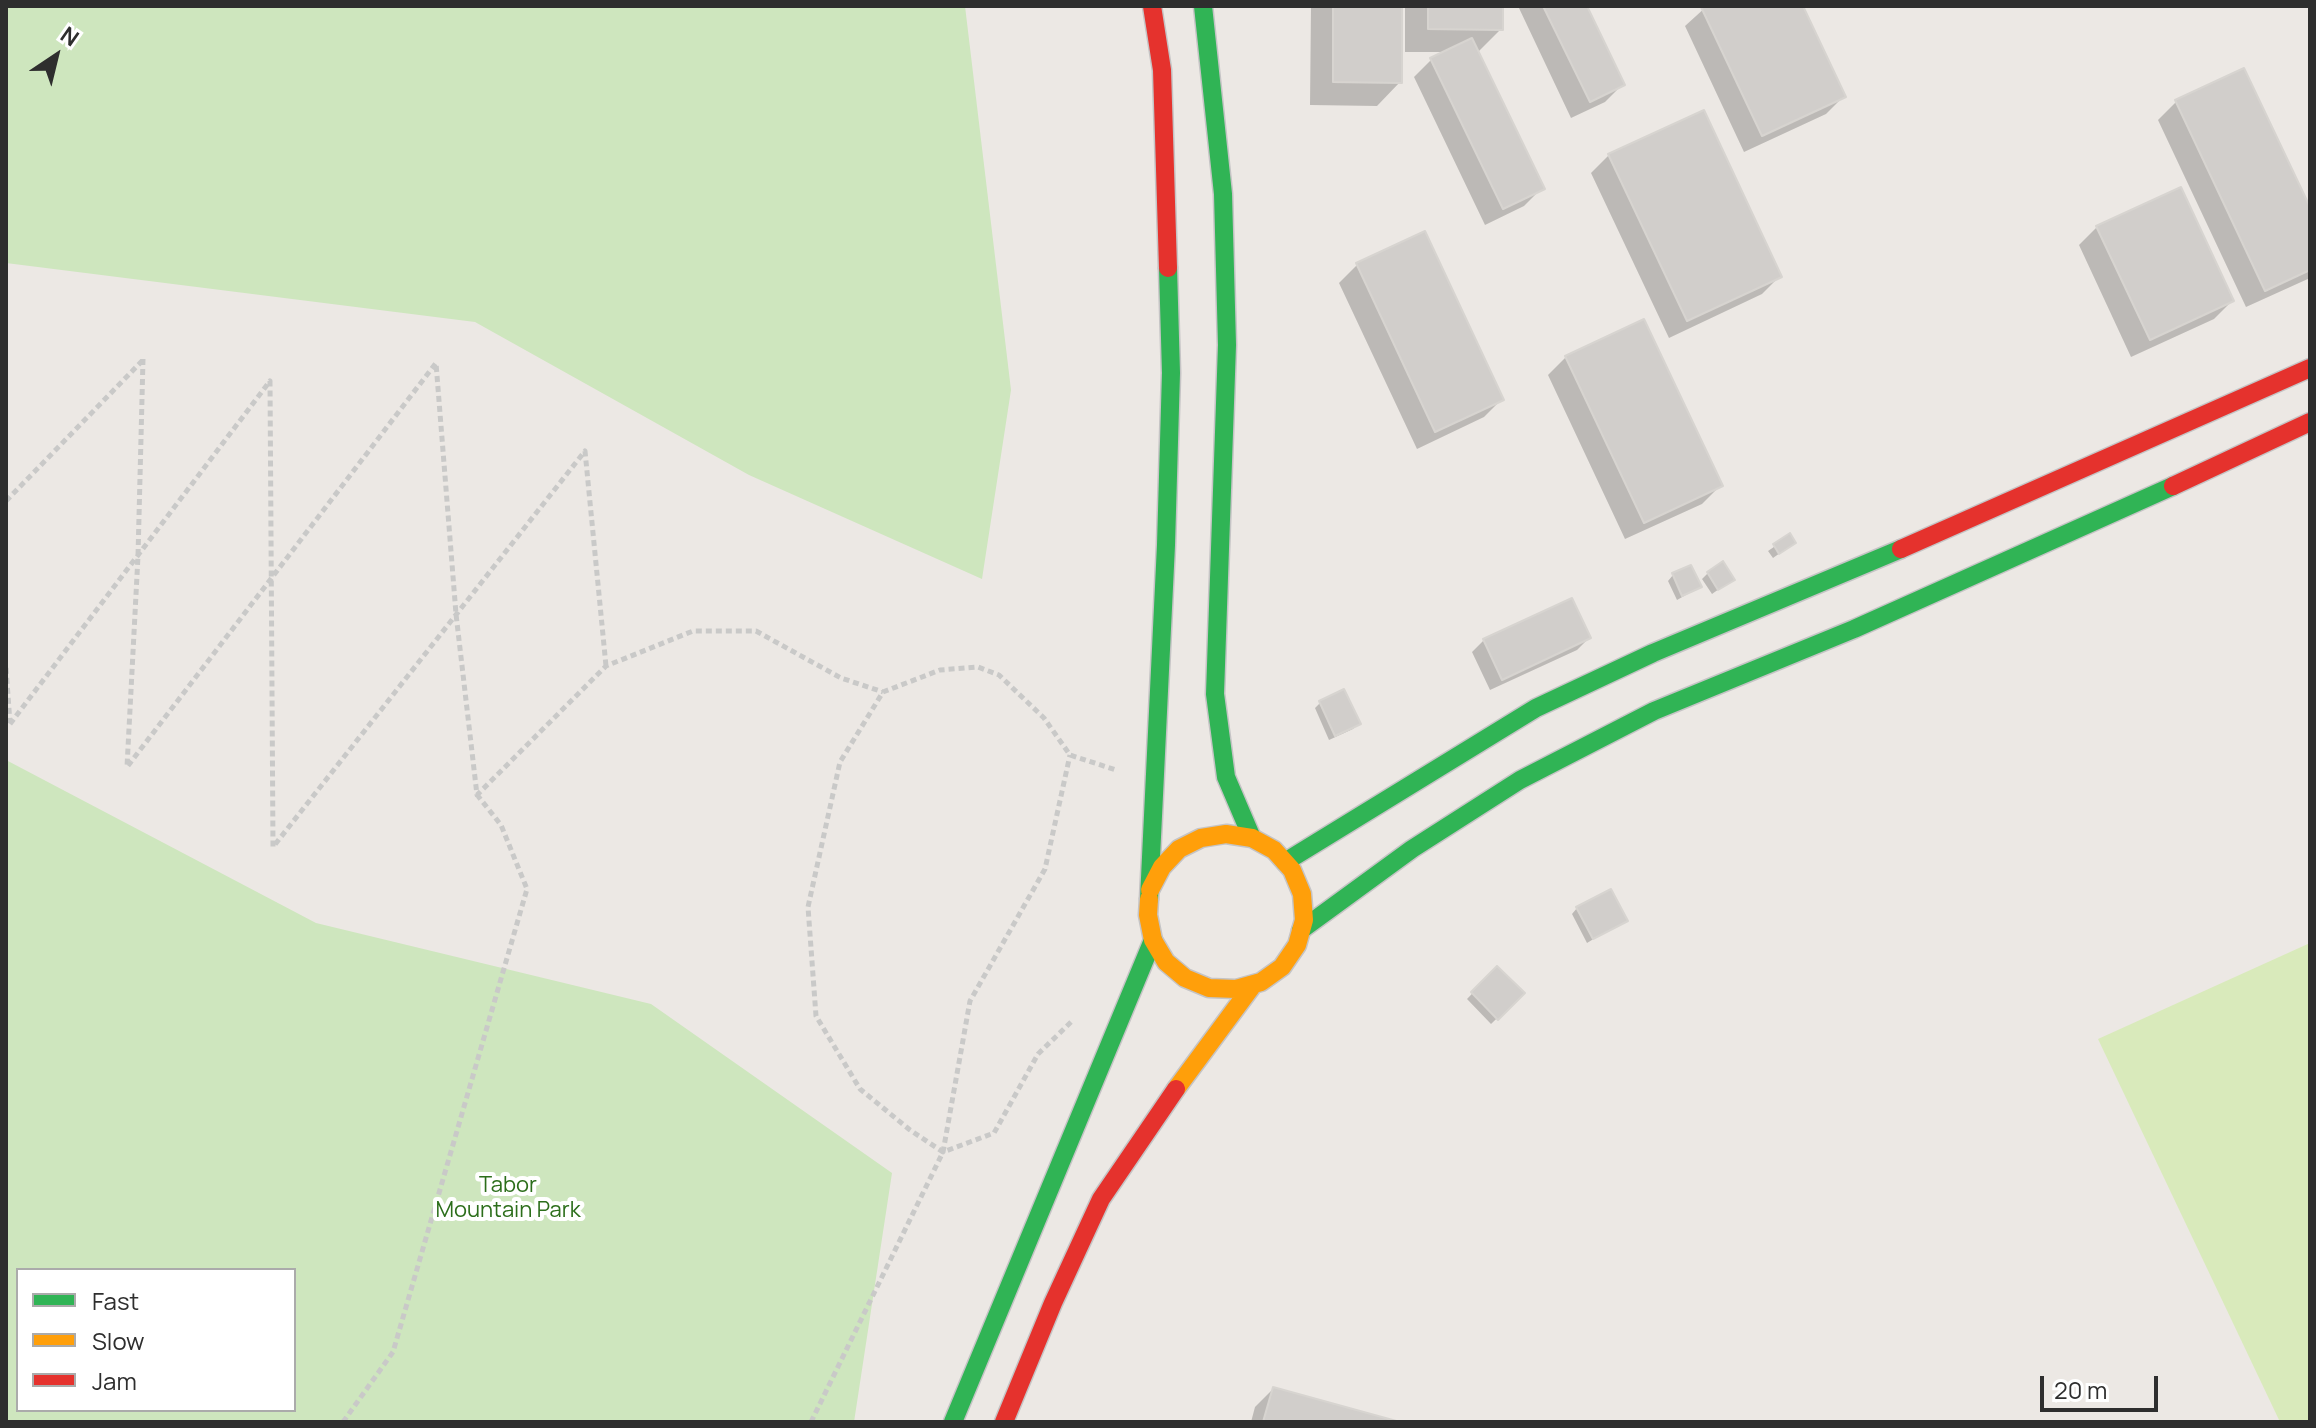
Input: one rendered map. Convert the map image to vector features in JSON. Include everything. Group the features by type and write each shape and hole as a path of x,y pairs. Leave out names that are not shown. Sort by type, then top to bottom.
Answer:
{"street":[{"path":"1150,890 1162,867 1179,849 1190,843 1226,834 1252,838 1274,850 1292,870 1302,894 1304,920 1297,945 1282,967 1261,982 1236,989 1209,988 1185,978 1166,962 1153,940 1148,915 1171,373 1162,70 1152,6"},
{"path":"1203,6 1223,194 1227,345 1215,694 1226,777 1252,838"},
{"path":"1285,862 1536,708 1653,653 1890,554 2310,368"},
{"path":"1301,930 1412,849 1520,780 1654,711 1854,629 2310,422"},
{"path":"953,1422 1153,940"},
{"path":"1004,1422 1053,1303 1101,1199 1171,1095 1253,985"}],"path":[{"path":"6,501 143,359 138,556 127,767 436,363 456,614 477,795 501,825 527,889 393,1352 343,1422"},
{"path":"6,668 10,724 270,381 273,847 585,451 606,666"},
{"path":"477,795 606,666 693,631 756,631 841,678 883,692"},
{"path":"943,1152 910,1130 860,1089 816,1016 808,907 840,762 883,692 940,670 978,667 999,675 1033,707 1070,755 1155,784"},
{"path":"811,1422 943,1152 970,1001 1045,869 1070,755"},
{"path":"943,1152 994,1133 1038,1054 1075,1018"}],"green space":[{"path":"6,6 965,6 1011,390 982,579 749,475 475,322 6,263"},
{"name":"Tabor Mountain Park","path":"6,760 316,923 651,1004 892,1173 854,1422 6,1422"},
{"path":"2310,943 2310,1422 2280,1422 2098,1039"}],"building":[{"path":"1333,6 1402,6 1402,83 1333,82"},
{"path":"1428,6 1503,6 1503,30 1428,29"},
{"path":"1543,6 1587,6 1625,85 1590,102"},
{"path":"1803,6 1846,97 1762,136 1701,7"},
{"path":"1472,38 1545,189 1503,209 1430,58"},
{"path":"2244,68 2310,207 2310,270 2265,291 2175,100"},
{"path":"1704,110 1782,277 1687,321 1608,154"},
{"path":"2181,187 2234,301 2150,340 2096,226"},
{"path":"1425,231 1504,400 1435,432 1356,263"},
{"path":"1644,319 1723,486 1644,523 1565,356"},
{"path":"1790,533 1796,543 1779,554 1773,544"},
{"path":"1723,561 1735,580 1718,590 1707,572"},
{"path":"1691,565 1702,587 1682,596 1672,573"},
{"path":"1572,598 1591,638 1502,680 1483,639"},
{"path":"1344,689 1361,724 1335,736 1319,701"},
{"path":"1611,889 1628,921 1593,939 1576,907"},
{"path":"1497,966 1525,993 1498,1020 1471,992"},
{"path":"1273,1387 1400,1422 1263,1422"}],"traffic: fast":[{"path":"1203,6 1223,194 1227,345 1215,694 1226,777 1252,838"},
{"path":"1149,899 1166,545 1171,373 1168,268"},
{"path":"1301,930 1412,849 1520,780 1654,711 1854,629 2173,486"},
{"path":"1285,862 1536,708 1653,653 1901,549"},
{"path":"953,1422 1153,940"}],"traffic: slow":[{"path":"1149,899 1148,915 1153,940 1166,962 1185,978 1209,988 1236,989 1261,982 1282,967 1297,945 1304,920 1302,894 1292,870 1274,850 1252,838 1226,834 1201,838 1179,849 1162,867 1150,890"},
{"path":"1176,1089 1253,985"}],"traffic: jam":[{"path":"1152,6 1162,70 1168,268"},
{"path":"1901,549 2310,368"},
{"path":"2173,486 2310,422"},
{"path":"1004,1422 1053,1303 1101,1199 1176,1089"}]}
